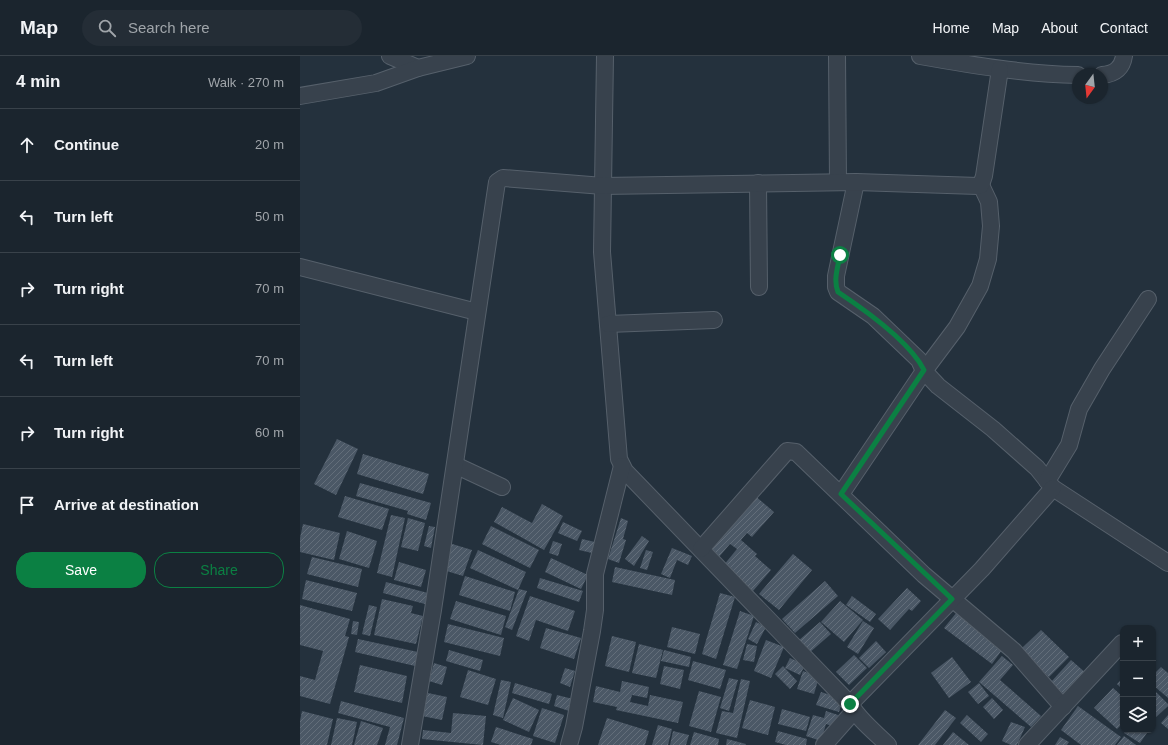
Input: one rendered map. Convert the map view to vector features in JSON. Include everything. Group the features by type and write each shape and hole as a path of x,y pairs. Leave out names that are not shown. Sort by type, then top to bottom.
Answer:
{"street":[{"path":"390,56 418,68"},
{"path":"300,96 376,83 418,68 467,56"},
{"path":"605,56 602,252 619,459 622,466 888,745"},
{"path":"837,56 838,182"},
{"path":"920,56 993,64 1047,74 1072,75"},
{"path":"1108,73 1117,70 1123,64 1124,56"},
{"path":"841,494 924,370 957,327 982,279 988,259 991,226 989,202 981,185 987,162 993,64"},
{"path":"410,745 433,610 497,182 504,178 603,186 838,182 922,183 964,187 981,185"},
{"path":"856,182 839,262 836,286 838,292 873,316 919,360 924,370 938,386 993,429 1037,468 1050,485 1168,563"},
{"path":"758,183 759,287"},
{"path":"300,267 477,312"},
{"path":"824,745 852,707 952,599 982,569 1050,485 1069,444 1079,409 1102,369 1148,299"},
{"path":"608,324 714,320"},
{"path":"701,549 787,451 792,450 801,455 952,599 1014,651 1062,707"},
{"path":"455,466 502,487"},
{"path":"569,745 574,727 594,624 596,610 595,574 622,466"},
{"path":"1027,745 1120,645"}],"building":[{"path":"337,439 358,449 336,495 314,484"},
{"path":"363,454 429,474 423,494 357,474"},
{"path":"360,483 431,503 426,520 407,514 408,511 356,496"},
{"path":"754,495 774,512 752,537 747,533 741,540 757,554 755,556 771,570 753,591 723,566 737,549 730,544 719,557 709,549"},
{"path":"345,496 389,509 382,530 338,517"},
{"path":"542,504 563,516 544,550 494,522 502,507 532,523"},
{"path":"391,515 405,518 392,577 377,573"},
{"path":"408,518 425,523 418,551 401,547"},
{"path":"621,518 628,521 623,539 626,540 619,563 608,559"},
{"path":"563,522 582,531 577,541 558,533"},
{"path":"303,524 340,533 334,560 300,552 300,538"},
{"path":"429,526 435,527 431,548 424,546"},
{"path":"491,526 539,550 530,568 482,544"},
{"path":"347,531 377,541 369,568 339,559"},
{"path":"642,536 649,541 634,566 625,559"},
{"path":"582,539 595,542 592,553 579,550"},
{"path":"553,541 562,544 558,556 549,553"},
{"path":"449,543 472,550 463,576 440,569"},
{"path":"672,548 692,556 688,565 677,560 670,578 661,574"},
{"path":"478,550 526,572 518,590 470,568"},
{"path":"646,550 653,552 647,570 640,568"},
{"path":"793,554 812,570 779,610 759,594"},
{"path":"312,557 362,569 358,587 307,574"},
{"path":"551,558 588,575 581,589 545,572"},
{"path":"399,562 426,570 421,587 394,580"},
{"path":"615,567 675,580 672,595 612,582"},
{"path":"465,576 515,592 510,611 459,595"},
{"path":"540,578 583,591 579,602 537,588"},
{"path":"306,580 357,593 352,611 302,599"},
{"path":"825,581 838,596 795,633 782,619"},
{"path":"386,582 428,593 425,604 383,593"},
{"path":"907,588 921,601 912,611 909,609 890,630 878,619"},
{"path":"519,589 527,591 512,630 505,627"},
{"path":"720,593 735,597 716,659 702,654"},
{"path":"530,596 575,611 568,631 536,620 529,641 516,636"},
{"path":"852,596 876,614 870,622 846,605"},
{"path":"382,599 413,606 411,613 423,616 416,644 374,635"},
{"path":"456,601 506,616 501,635 450,619"},
{"path":"840,601 863,620 844,642 821,622"},
{"path":"300,605 350,619 345,636 349,637 330,704 300,696 300,676 315,680 323,651 300,645"},
{"path":"369,605 377,607 370,636 362,634"},
{"path":"740,611 754,616 737,669 723,665"},
{"path":"957,612 1004,647 992,664 944,628"},
{"path":"353,621 359,622 357,635 351,634"},
{"path":"863,621 874,628 858,654 847,647"},
{"path":"756,622 766,627 757,644 748,639"},
{"path":"820,622 831,634 809,653 798,641"},
{"path":"448,624 504,638 500,656 444,642"},
{"path":"672,627 700,634 695,654 667,647"},
{"path":"546,628 581,638 574,659 540,648"},
{"path":"1041,630 1069,657 1049,677 1021,649"},
{"path":"612,636 636,642 629,672 605,666"},
{"path":"358,639 418,652 415,666 355,652"},
{"path":"766,640 784,647 771,678 754,671"},
{"path":"876,641 886,652 869,668 859,658"},
{"path":"639,644 663,650 656,678 632,673"},
{"path":"747,644 757,646 754,662 743,660"},
{"path":"449,650 483,660 480,671 446,661"},
{"path":"664,650 691,657 689,667 661,661"},
{"path":"854,655 867,668 849,685 836,672"},
{"path":"1002,656 1013,665 1000,680 1041,716 1031,727 979,682"},
{"path":"952,657 971,682 949,698 931,673"},
{"path":"790,658 805,665 800,675 785,668"},
{"path":"1071,660 1087,674 1066,696 1051,682"},
{"path":"693,661 726,670 720,689 688,680"},
{"path":"434,663 447,667 442,685 429,681"},
{"path":"360,665 407,676 402,703 354,692"},
{"path":"664,666 684,670 680,689 660,684"},
{"path":"783,666 797,681 790,689 775,674"},
{"path":"1161,667 1168,673 1168,698 1156,688 1156,672"},
{"path":"565,668 575,671 570,687 560,683"},
{"path":"468,670 496,679 488,705 460,697"},
{"path":"803,671 819,677 814,694 797,689"},
{"path":"729,678 738,680 729,711 720,708"},
{"path":"741,679 750,681 737,738 716,733 722,711 733,713"},
{"path":"501,680 511,682 503,718 493,715"},
{"path":"622,681 649,687 647,698 632,695 630,702 648,706 650,695 683,702 678,723 616,710 617,707 593,702 596,686 620,692"},
{"path":"515,683 552,694 549,704 512,693"},
{"path":"979,683 989,696 978,704 968,692"},
{"path":"1113,688 1120,694 1120,726 1117,729 1094,708"},
{"path":"699,691 721,697 711,732 689,726"},
{"path":"821,692 843,699 839,712 816,705"},
{"path":"1156,692 1168,704 1168,706 1156,717"},
{"path":"428,693 447,697 442,720 422,716"},
{"path":"557,695 573,699 569,711 554,706"},
{"path":"513,698 539,710 529,732 503,720"},
{"path":"992,698 1003,710 994,719 983,707"},
{"path":"750,700 775,707 768,735 742,728"},
{"path":"341,701 404,718 397,745 385,745 390,727 338,713"},
{"path":"1078,706 1121,737 1115,745 1081,745 1061,730"},
{"path":"542,708 564,715 555,743 533,736"},
{"path":"782,709 810,717 806,731 778,724"},
{"path":"945,710 956,718 935,745 918,745"},
{"path":"302,711 333,719 327,745 300,745 300,721"},
{"path":"826,711 838,715 835,727 826,724 821,741 806,736 813,715 824,718"},
{"path":"453,713 486,716 483,745 422,739 423,730 451,733"},
{"path":"967,715 988,734 981,742 960,723"},
{"path":"1168,715 1168,729 1161,723"},
{"path":"337,718 357,722 352,745 331,745"},
{"path":"607,718 649,731 645,745 598,745"},
{"path":"361,721 383,728 377,745 354,745"},
{"path":"1011,722 1025,727 1017,745 1011,745 1002,741"},
{"path":"658,725 672,729 668,745 652,745"},
{"path":"496,727 533,739 531,745 501,745 491,742"},
{"path":"673,731 689,735 686,745 670,745"},
{"path":"778,731 807,739 806,745 786,745 775,742"},
{"path":"694,732 719,739 718,745 690,745"},
{"path":"953,732 969,745 943,745"},
{"path":"1124,733 1147,733 1140,743"},
{"path":"1124,736 1136,745 1117,745"},
{"path":"1060,737 1069,742 1067,745 1055,745"},
{"path":"727,739 746,744 726,745"}],"route":[{"path":"840,255 836,276 836,286 838,292 873,316 919,360 924,370 841,494 924,575 952,599 898,652 850,704"}]}
